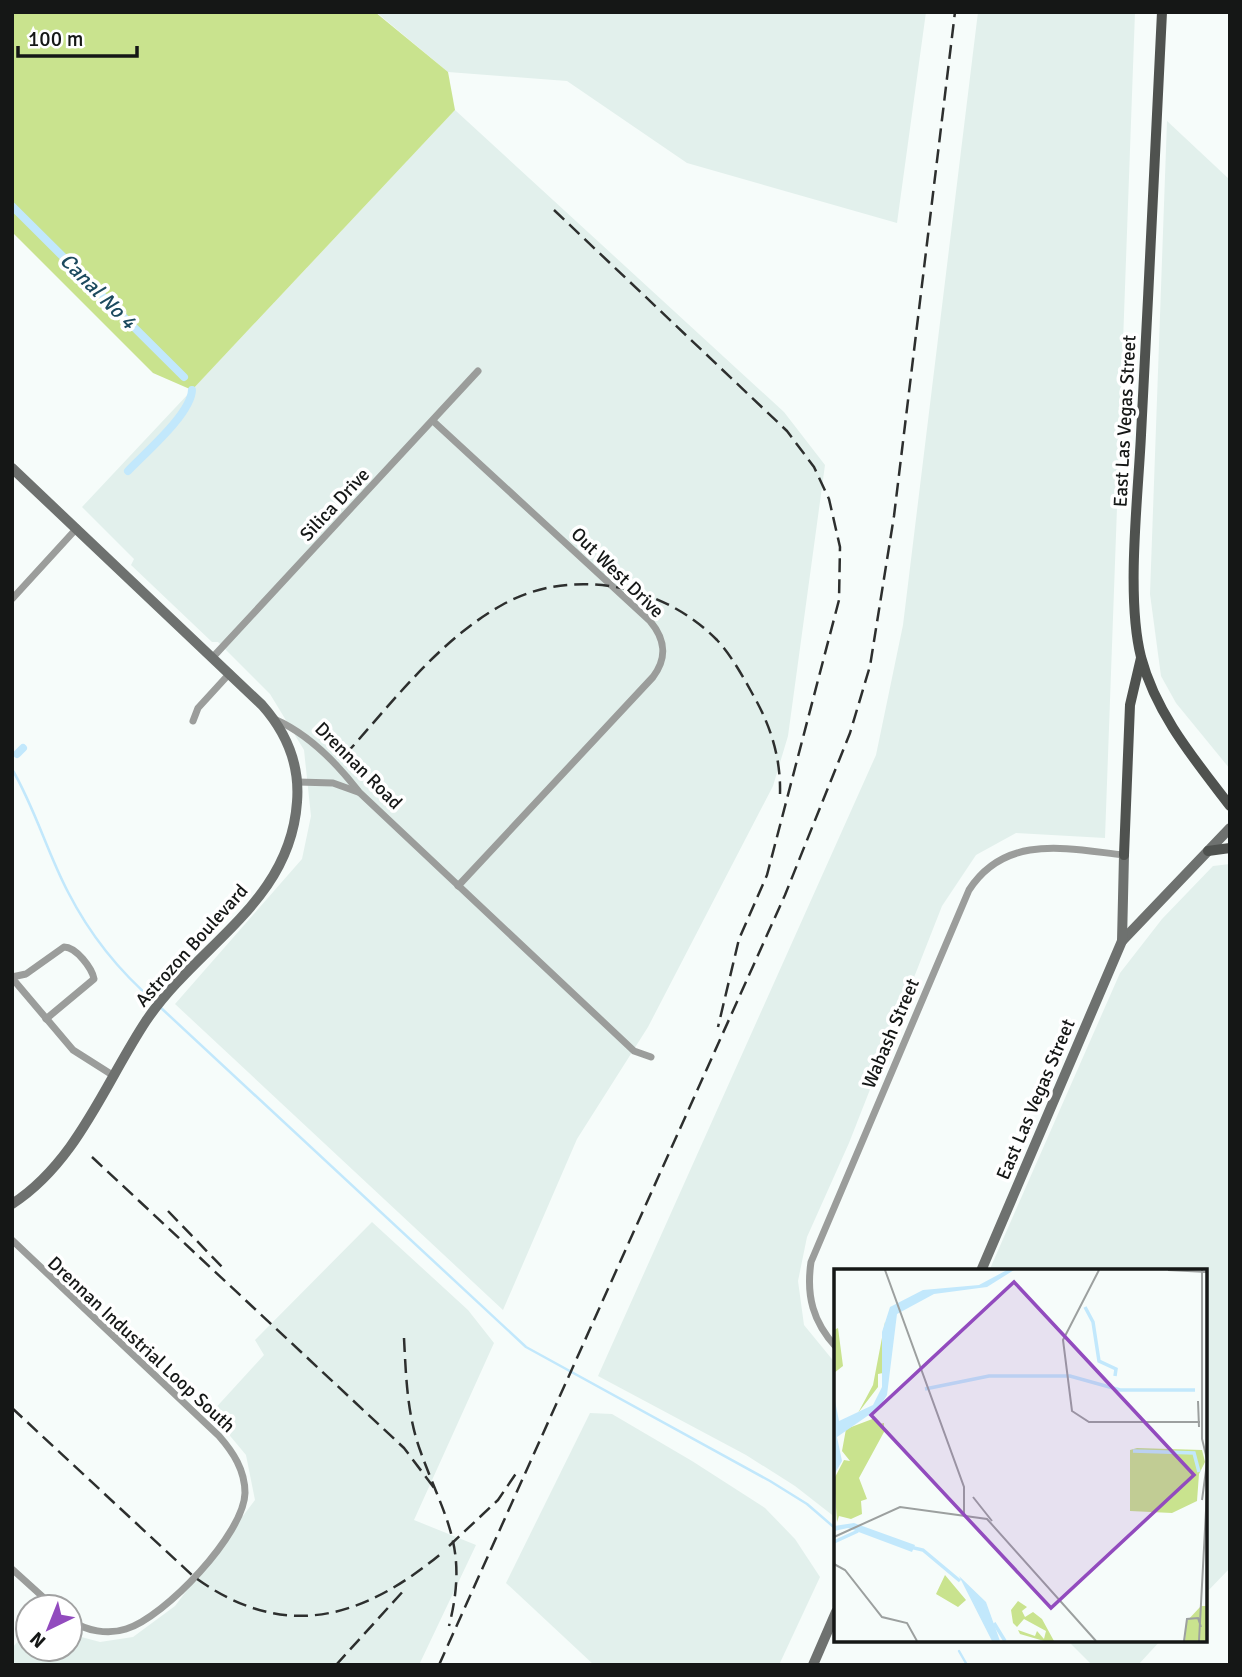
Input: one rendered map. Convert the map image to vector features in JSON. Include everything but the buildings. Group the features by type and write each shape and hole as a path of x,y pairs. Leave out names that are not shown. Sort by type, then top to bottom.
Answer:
{"main road":[{"name":"East Las Vegas Street","path":"1162,12 1136,547 1136,621 1141,658 1170,724 1230,806"},
{"name":"Drennan Road","path":"12,468 230,673 274,719"},
{"path":"1124,855 1130,705 1141,658"},
{"name":"Astrozon Boulevard","path":"12,1204 53,1170 147,1020 167,994 276,875 291,841 298,782 290,750 274,719"},
{"name":"East Las Vegas Street","path":"982,1269 1122,941 1230,828"},
{"path":"1208,851 1230,848"},
{"name":"East Las Vegas Street","path":"1122,941 1124,855"},
{"path":"813,1665 834,1617"}],"street":[{"name":"Silica Drive","path":"213,657 478,371"},
{"name":"Out West Drive","path":"433,421 650,621 660,635 664,652 661,666 653,677 458,886"},
{"path":"12,599 77,528"},
{"path":"193,721 198,708 230,673"},
{"name":"Drennan Road","path":"274,719 298,729 343,771 359,792 634,1051 651,1057"},
{"path":"298,782 333,783 359,792"},
{"name":"Wabash Street","path":"834,1344 814,1312 809,1288 811,1262 968,892 986,869 1021,850 1054,848 1124,855"},
{"path":"46,1019 94,979 73,949 64,947 26,974 12,978 46,1019 73,1050 114,1076"},
{"name":"Drennan Industrial Loop South","path":"12,1240 219,1436 238,1461 245,1491 238,1521 226,1540 153,1615 128,1629 93,1631 84,1627"},
{"path":"12,1569 39,1593"}],"shaded area":[{"path":"376,12 926,12 897,223 687,163 567,81 448,72"},
{"path":"978,12 1135,12 1105,838 1016,833 976,855 942,906 849,1143 807,1237 798,1281 804,1325 834,1362 834,1516 795,1486 746,1455 598,1376 876,755 903,625"},
{"path":"455,110 784,412 825,465 788,736 773,786 648,1027 577,1139 503,1310 175,1004 302,859 311,816 304,750 270,694 218,642 212,642 131,565 134,559 82,507"},
{"path":"1167,121 1230,180 1230,769 1176,703 1161,676 1150,594"},
{"path":"1230,864 1230,1568 1207,1592 1207,1269 990,1269 1120,973 1162,919 1213,866"},
{"path":"372,1222 468,1310 494,1343 414,1520 476,1545 419,1665 12,1665 14,1646 14,1663 84,1663 84,1638 100,1642 133,1637 175,1606 255,1500 246,1455 211,1413 264,1355 255,1340"},
{"path":"590,1413 612,1414 692,1461 765,1508 795,1539 820,1577 779,1665 594,1665 506,1583"},
{"path":"1069,1642 1159,1642 1138,1665 1092,1665"}],"green space":[{"path":"12,12 375,12 448,72 455,110 192,390 153,373 12,232"}],"waterway":[{"name":"Canal No 4","path":"12,206 184,377"},
{"name":"Canal No 4","path":"128,471 176,421 190,400 192,390"},
{"name":"Canal No 4","path":"17,754 23,748"},
{"path":"12,769 76,907 118,965 155,1002"},
{"path":"160,1007 526,1347 770,1481 807,1504 834,1527"},
{"path":"959,1651 967,1665"}],"railway":[{"path":"439,1665 785,895 850,733 870,666 894,516 955,12"},
{"path":"554,210 787,431 814,467 829,499 840,547 839,600 767,875 739,939 718,1027"},
{"path":"345,755 437,654 479,619 529,593 557,586 586,584 615,587 670,605 717,640 736,665 764,717 776,754 780,794"},
{"path":"92,1157 404,1448 438,1493"},
{"path":"168,1211 224,1269"},
{"path":"404,1338 412,1423 445,1516 455,1554 455,1599 449,1626"},
{"path":"12,1408 193,1576 227,1597 259,1610 291,1616 322,1614 353,1607 413,1575 443,1552"},
{"path":"449,1546 498,1500 517,1472"},
{"path":"336,1665 406,1588"}]}
